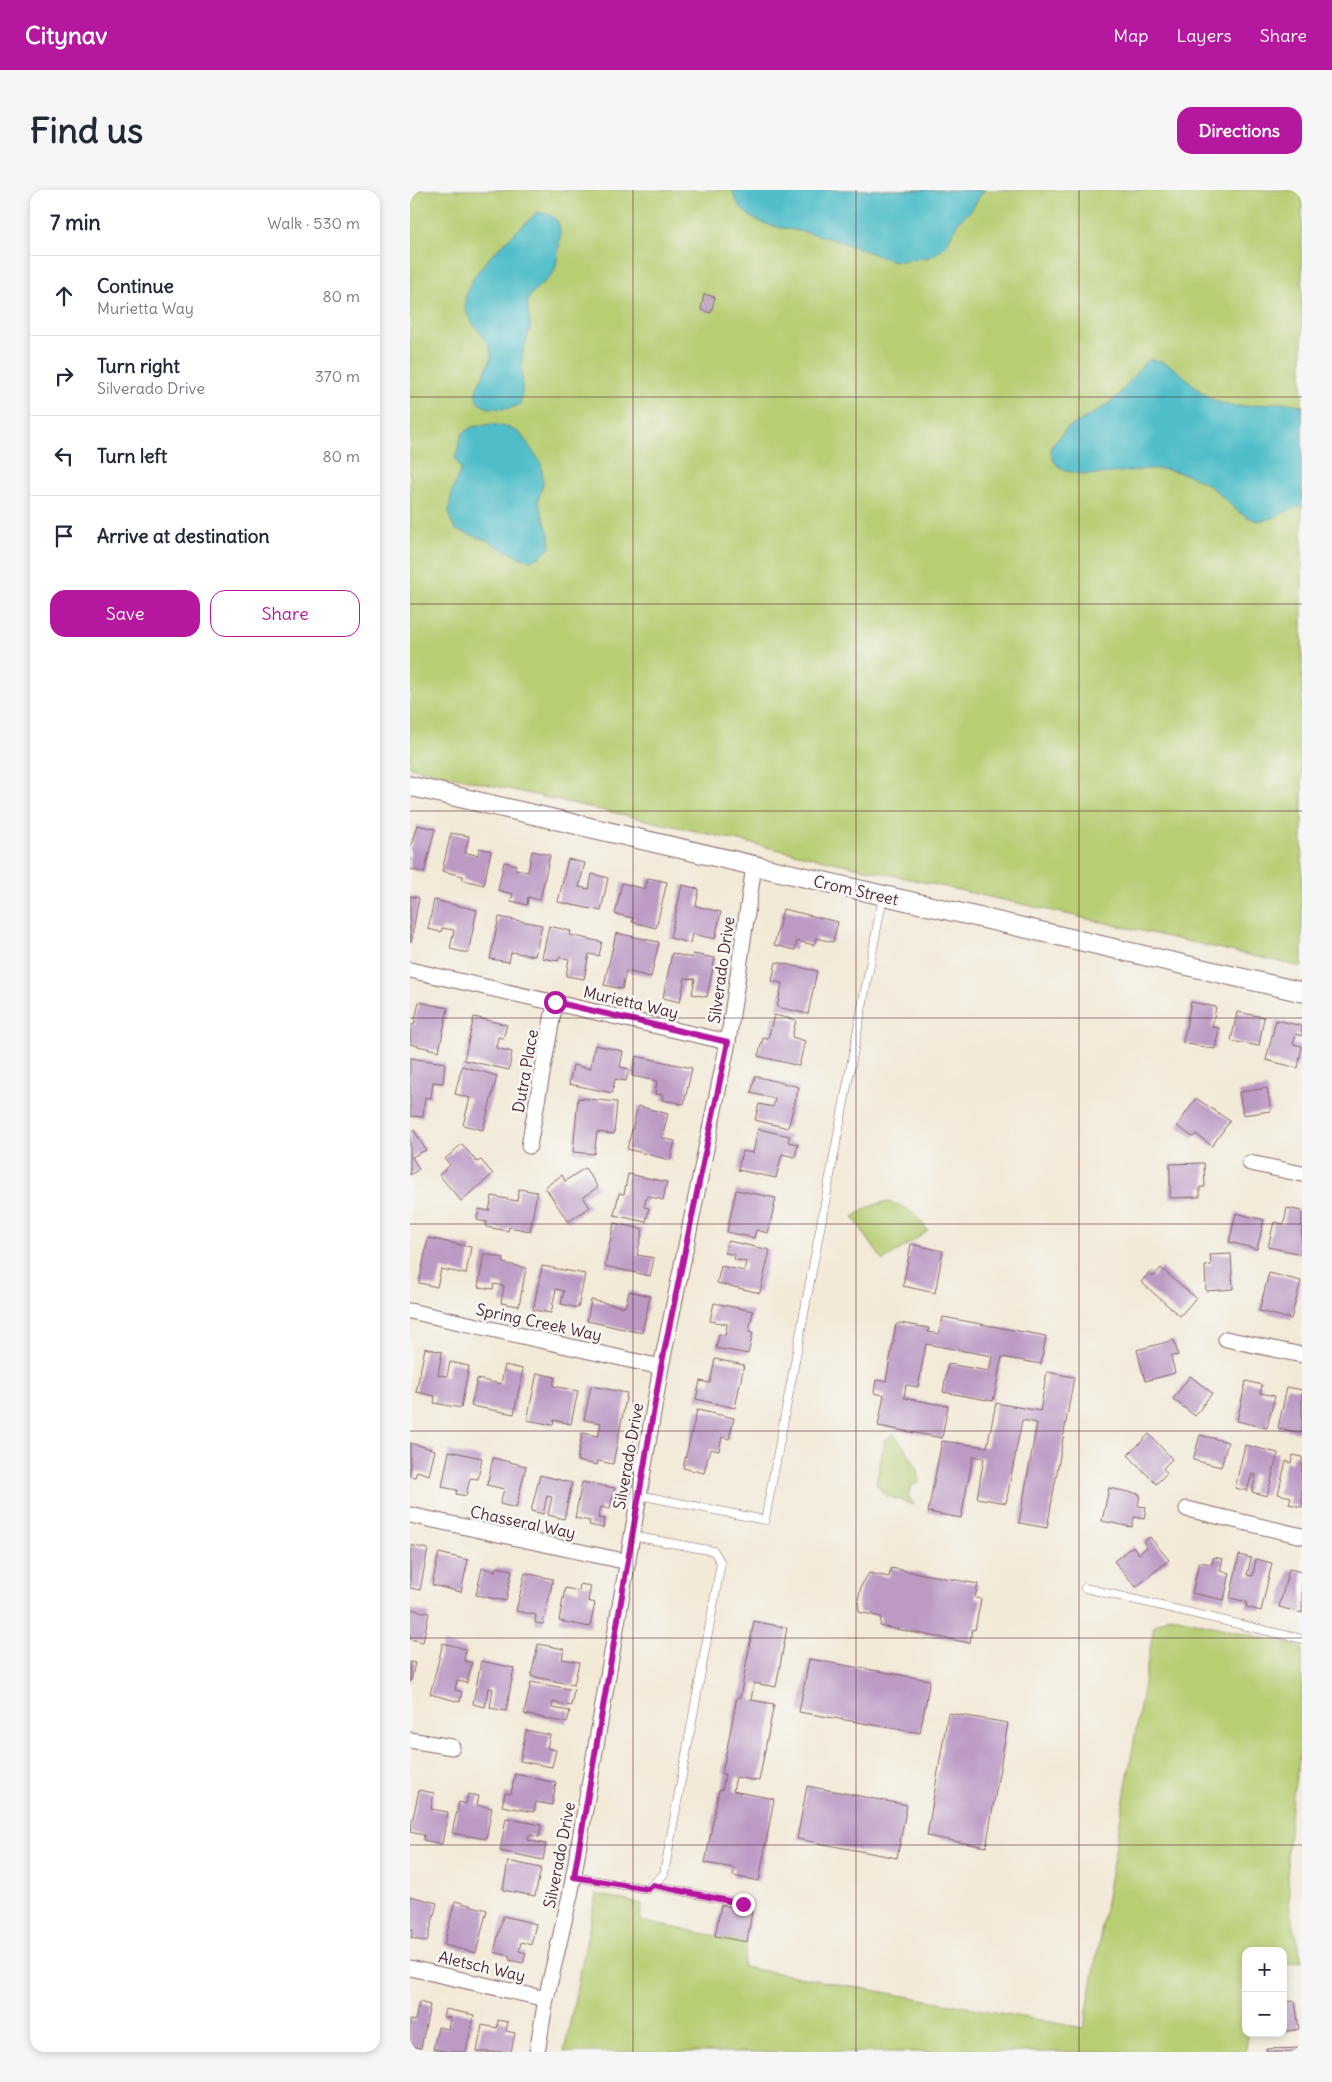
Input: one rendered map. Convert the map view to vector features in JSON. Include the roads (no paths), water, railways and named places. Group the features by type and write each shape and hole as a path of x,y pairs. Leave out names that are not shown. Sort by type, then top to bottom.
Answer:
{"street":[{"name":"Crom Street","path":"410,786 1302,992"},
{"name":"Silverado Drive","path":"537,2052 546,1999 574,1877 661,1367 728,1042 754,866"},
{"name":"Murietta Way","path":"410,970 728,1042"},
{"name":"Dutra Place","path":"529,1146 555,1002"},
{"path":"1250,1163 1302,1174"},
{"name":"Spring Creek Way","path":"410,1312 661,1367"},
{"path":"1226,1340 1302,1356"},
{"path":"1187,1509 1302,1536"},
{"name":"Chasseral Way","path":"410,1515 628,1562"},
{"path":"410,1740 452,1748"},
{"name":"Aletsch Way","path":"410,1968 546,1999"}],"lane":[{"path":"639,1495 765,1520 883,896"},
{"path":"574,1877 648,1889 664,1874 721,1563 714,1551 632,1536"},
{"path":"1085,1588 1302,1639"},
{"path":"653,1885 743,1904"}],"water":[{"path":"732,190 984,190 971,210 958,222 946,245 940,251 929,257 901,261 890,260 830,238 769,225 757,220 746,213 738,203"},
{"path":"537,212 552,216 559,224 560,236 556,265 550,276 529,298 530,328 522,354 522,393 520,404 502,409 491,408 481,405 476,399 476,392 490,359 491,352 466,312 466,295 478,271"},
{"path":"1150,360 1160,361 1169,365 1200,391 1218,402 1239,406 1291,403 1302,406 1302,506 1267,519 1256,520 1239,512 1210,486 1196,478 1180,473 1145,469 1112,473 1077,473 1063,469 1054,461 1051,447 1066,429 1117,397 1144,363"},
{"path":"491,424 507,427 520,433 541,463 543,484 538,501 550,538 550,548 538,558 530,560 518,557 486,540 456,530 451,521 449,511 452,491 461,469 455,458 462,434 472,427"}]}
